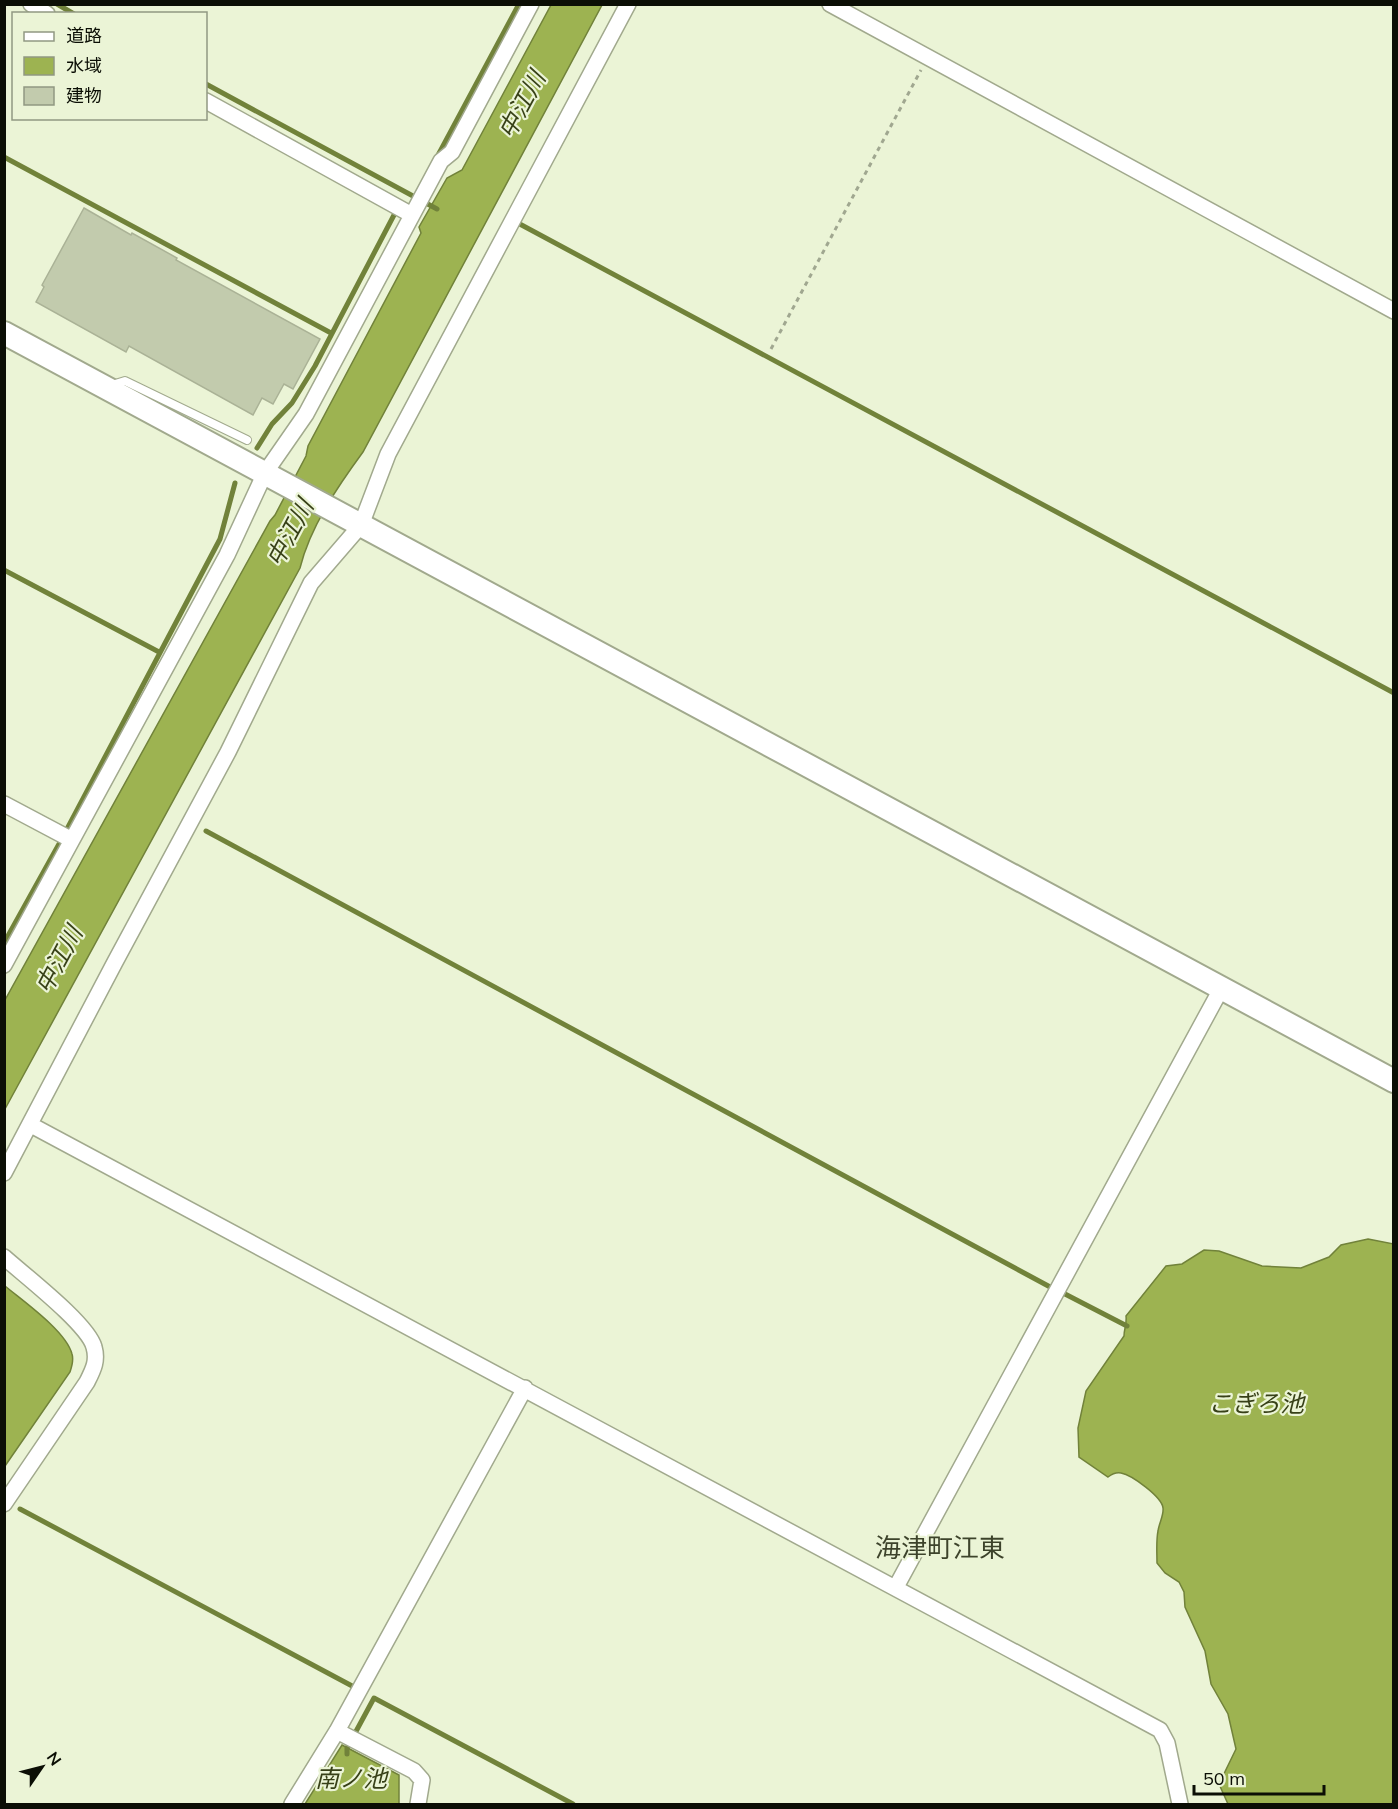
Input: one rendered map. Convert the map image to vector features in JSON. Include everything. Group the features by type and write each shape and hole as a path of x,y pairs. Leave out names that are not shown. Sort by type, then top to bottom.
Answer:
{"street":[{"path":"31,4 44,12"},
{"path":"4,965 270,475 306,414 426,188 441,161 452,152 531,4"},
{"path":"4,1173 228,752 311,583 353,521 628,4"},
{"path":"830,4 1394,311"},
{"path":"207,102 413,212"},
{"path":"4,333 1394,1081"},
{"path":"4,804 72,840"},
{"path":"896,1587 1221,989"},
{"path":"31,1125 1160,1730 1167,1743 1180,1804"},
{"path":"4,1257 85,1329 94,1346 96,1364 87,1382 4,1504"},
{"path":"292,1804 345,1735 525,1388"},
{"path":"345,1735 414,1771 422,1780 418,1804"}],"lane":[{"path":"105,387 125,381 247,440"}],"path":[{"path":"771,349 927,58"}],"water":[{"name":"中江川","path":"551,5 602,5 363,452 318,522 300,568 5,1109 5,1000 275,515 306,456 308,446 421,233 419,227 447,178 462,170"},
{"name":"こぎろ池","path":"1368,1239 1394,1244 1393,1804 1228,1804 1219,1784 1236,1749 1228,1714 1211,1684 1205,1651 1185,1607 1184,1592 1179,1582 1165,1573 1157,1563 1157,1535 1163,1508 1158,1498 1132,1478 1119,1473 1108,1477 1079,1457 1078,1428 1086,1391 1124,1336 1126,1316 1166,1266 1182,1264 1204,1250 1219,1251 1262,1266 1301,1268 1329,1257 1341,1245"},
{"path":"5,1286 53,1326 68,1345 73,1358 70,1372 5,1466"},
{"name":"南ノ池","path":"342,1745 399,1775 399,1804 305,1804"}],"building":[{"path":"84,208 320,339 293,389 284,384 273,404 262,398 253,415 129,346 126,352 36,302 44,287 42,285"}],"waterway":[{"path":"57,4 71,12"},
{"path":"436,159 519,4"},
{"path":"207,85 437,209"},
{"path":"4,157 331,333"},
{"path":"257,448 272,424 292,403 315,366 394,215"},
{"path":"516,222 1394,693"},
{"path":"67,829 220,539 235,483"},
{"path":"4,570 159,652"},
{"path":"206,831 1052,1288"},
{"path":"4,943 59,844"},
{"path":"1065,1294 1127,1326"},
{"path":"20,1509 354,1687"},
{"path":"347,1754 347,1748 374,1698 573,1804"}],"district":[{"name":"海津町江東","path":"940,1548"}]}
